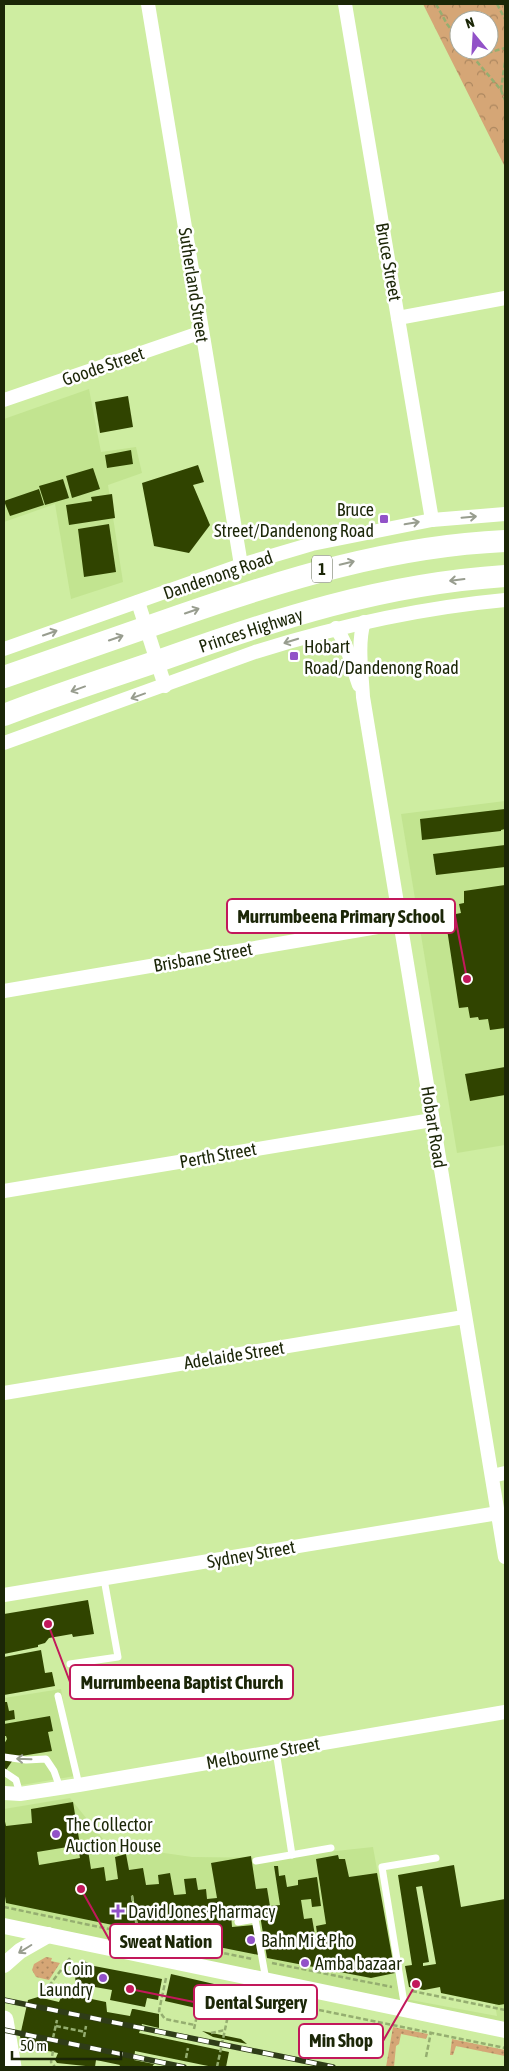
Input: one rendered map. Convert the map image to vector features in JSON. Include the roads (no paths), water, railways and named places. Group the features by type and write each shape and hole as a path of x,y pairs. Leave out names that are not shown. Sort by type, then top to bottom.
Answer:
{"highway":[{"name":"Princes Highway","path":"4,678 273,584 344,564 404,552 505,541"},
{"name":"Princes Highway","path":"4,715 254,627 343,601 440,582 505,576"}],"main road":[{"path":"4,2020 12,2067"}],"street":[{"name":"Sutherland Street","path":"148,4 241,565"},
{"name":"Bruce Street","path":"345,4 432,520"},
{"path":"398,318 505,298"},
{"name":"Goode Street","path":"4,400 202,332"},
{"name":"Dandenong Road","path":"4,649 241,565 339,537 432,520 505,514"},
{"path":"4,743 255,652 336,628 440,607 505,600"},
{"path":"138,602 165,686"},
{"name":"Hobart Road","path":"364,622 360,633 363,697 464,1316 499,1474 498,1513 505,1556"},
{"name":"Hobart Road","path":"336,628 347,647 363,697"},
{"name":"Brisbane Street","path":"4,991 401,923"},
{"name":"Perth Street","path":"4,1191 432,1120"},
{"name":"Adelaide Street","path":"4,1393 464,1316"},
{"name":"Sydney Street","path":"4,1595 498,1513"},
{"name":"Melbourne Street","path":"4,1793 20,1794 79,1785 505,1712"},
{"name":"Melbourne Street","path":"4,1802 20,1794"},
{"path":"4,1926 505,2030"},
{"path":"4,1965 16,1954 48,1934"}],"lane":[{"path":"70,1664 118,1656 104,1579"},
{"path":"58,1696 79,1785"},
{"path":"276,1751 292,1855"},
{"path":"4,1758 46,1759 54,1771 60,1788"},
{"path":"4,1772 16,1780 20,1794"},
{"path":"256,1861 332,1848"},
{"path":"405,2009 382,1867 436,1858"},
{"path":"238,1922 255,1919 266,1980"}],"railway":[{"path":"4,2000 333,2067"},
{"path":"4,2030 184,2067"}],"place":[{"name":"Bruce Street/Dandenong Road","path":"384,519"},
{"name":"Hobart Road/Dandenong Road","path":"294,656"},
{"name":"Murrumbeena Primary School","path":"467,979"},
{"name":"Murrumbeena Baptist Church","path":"48,1624"},
{"name":"The Collector Auction House","path":"56,1834"},
{"name":"Sweat Nation","path":"81,1889"},
{"name":"David Jones Pharmacy","path":"118,1911"},
{"name":"Bahn Mi & Pho","path":"251,1940"},
{"name":"Amba bazaar","path":"305,1963"},
{"name":"Coin Laundry","path":"103,1978"},
{"name":"Min Shop","path":"416,1984"},
{"name":"Dental Surgery","path":"130,1989"}]}
